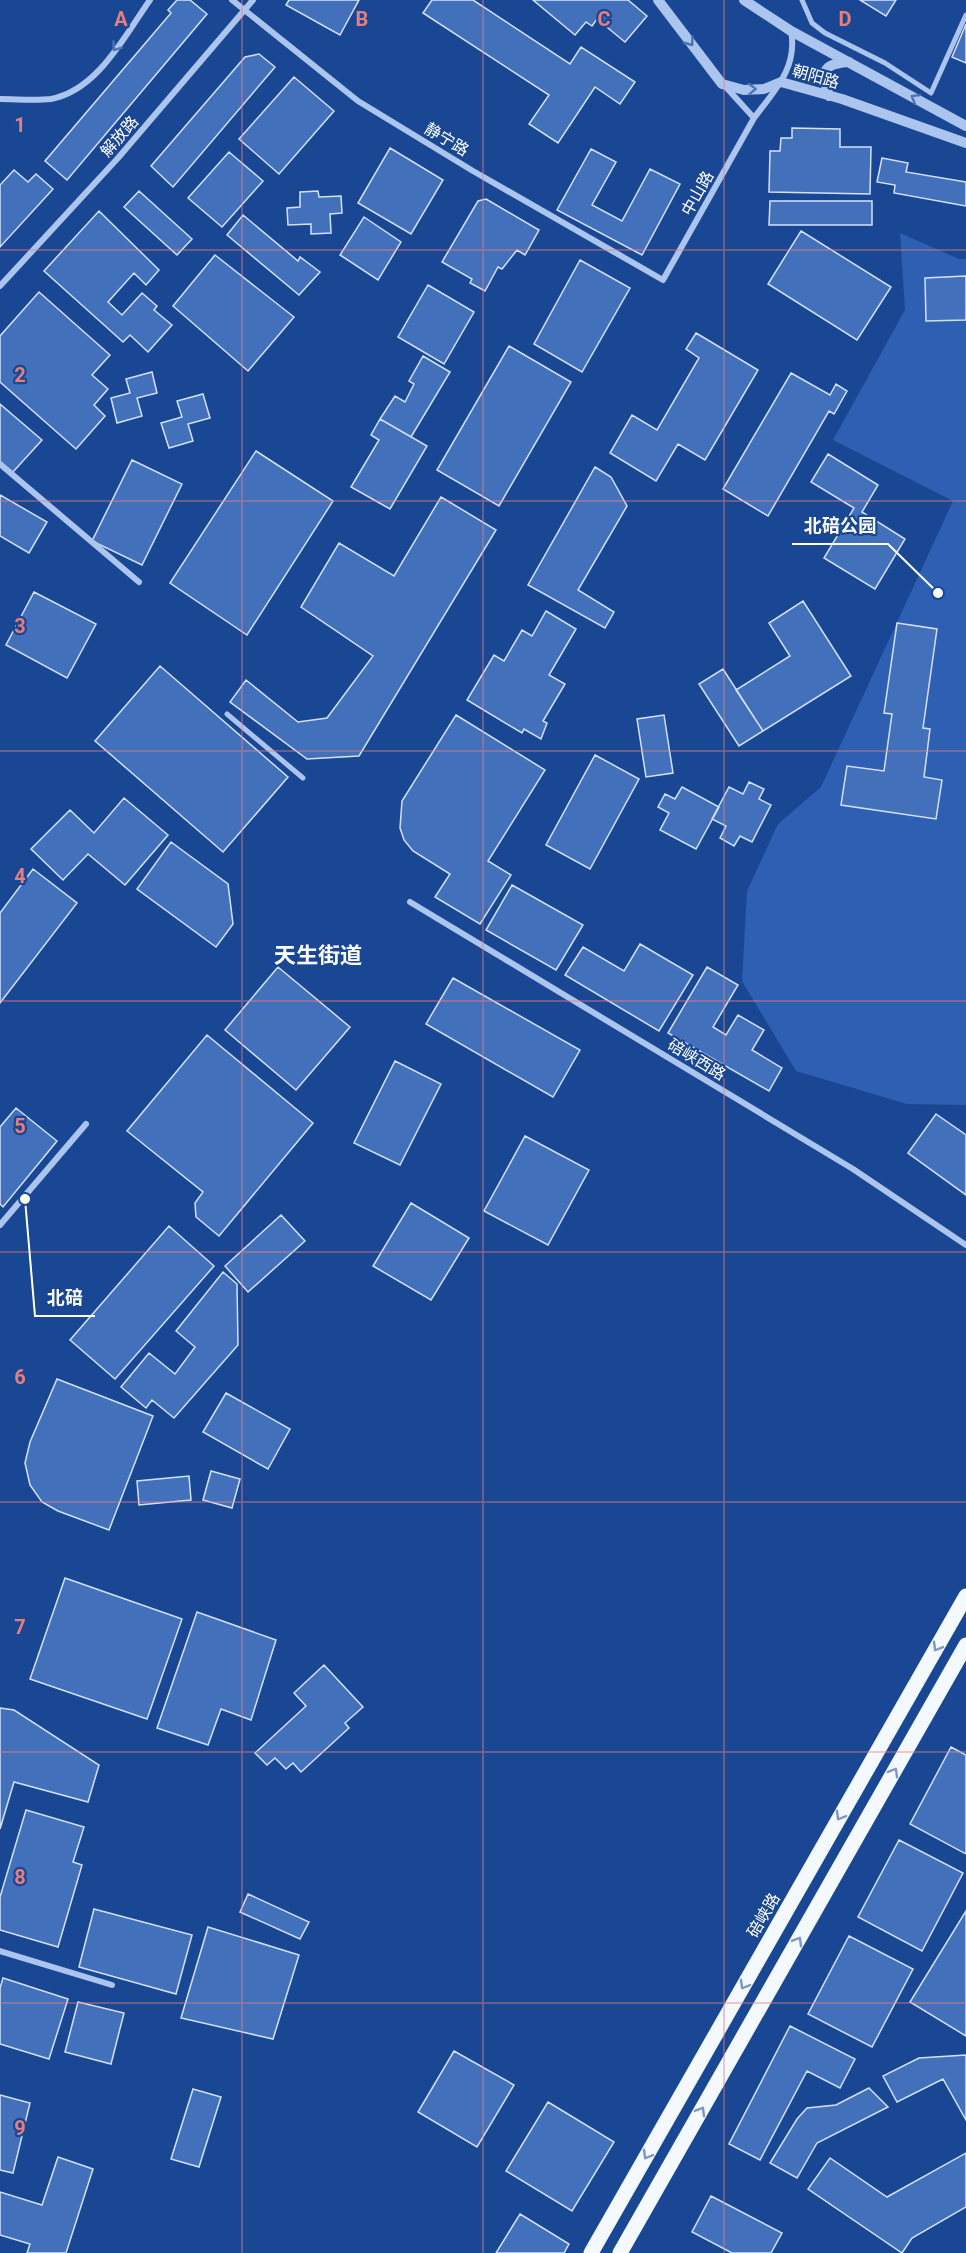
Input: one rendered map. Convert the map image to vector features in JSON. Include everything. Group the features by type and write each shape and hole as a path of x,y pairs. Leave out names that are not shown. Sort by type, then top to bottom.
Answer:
{"main road":[{"name":"碚峡路","path":"591,2253 966,1596"},
{"path":"620,2253 966,1645"}],"street":[{"path":"0,99 51,99 80,87 102,66 150,0"},
{"name":"静宁路","path":"232,0 358,101 473,171 663,280"},
{"name":"解放路","path":"0,286 118,158 253,0"},
{"path":"658,0 722,84 754,118"},
{"path":"744,0 763,5 791,31 966,126"},
{"path":"802,0 812,23 825,33 885,63 931,93 966,15"},
{"name":"中山路","path":"663,280 754,118 790,66 794,45 791,31"},
{"path":"829,96 824,79 826,70 833,63 850,62"},
{"name":"朝阳路","path":"722,84 744,90 764,89 781,82 966,143"},
{"path":"0,464 139,582"},
{"path":"227,714 303,778"},
{"name":"碚峡西路","path":"410,902 853,1169 966,1245"},
{"path":"0,1225 86,1124"},
{"path":"0,1952 112,1985"}],"shaded area":[{"path":"900,233 959,259 966,259 966,1105 907,1104 796,1071 742,981 747,891 778,824 821,787 953,501 833,440 905,310"}],"building":[{"path":"177,0 190,0 207,14 67,180 45,161 171,13 168,10"},
{"path":"289,0 359,0 340,35 286,5"},
{"path":"432,0 473,0 570,64 581,47 635,82 620,104 595,87 558,143 529,124 549,95 423,13"},
{"path":"533,0 628,0 647,16 625,42 597,19 592,26 586,22 575,35"},
{"path":"860,0 896,0 886,16"},
{"path":"966,24 966,63 952,57"},
{"path":"259,54 275,67 173,187 151,166 245,57"},
{"path":"294,77 334,111 279,174 239,139"},
{"path":"792,128 840,129 840,147 871,147 870,194 769,192 770,151 780,151 781,138 792,138"},
{"path":"390,148 443,180 411,234 358,203"},
{"path":"591,149 616,162 592,205 622,221 650,169 680,184 642,255 557,210"},
{"path":"229,152 263,181 222,227 188,198"},
{"path":"882,158 908,163 906,172 966,182 966,206 894,193 895,185 877,182"},
{"path":"14,170 28,182 36,174 53,189 0,247 0,185"},
{"path":"139,191 192,239 177,255 124,207"},
{"path":"318,191 319,197 341,196 342,213 330,214 331,233 311,234 311,224 288,225 287,208 300,207 300,192"},
{"path":"486,199 539,230 525,255 517,250 502,269 498,267 485,291 470,283 472,279 442,262 478,201"},
{"path":"770,201 872,201 872,225 769,225"},
{"path":"99,211 159,270 146,285 134,273 108,302 122,315 142,293 157,306 154,310 172,325 148,352 130,335 123,342 44,271"},
{"path":"243,215 298,261 300,257 320,272 299,295 227,235"},
{"path":"364,217 401,242 378,280 340,255"},
{"path":"801,231 891,287 857,340 768,284"},
{"path":"215,255 294,317 248,371 173,306"},
{"path":"580,260 630,288 582,372 534,344"},
{"path":"966,276 966,320 926,321 925,278"},
{"path":"428,285 474,312 444,364 398,337"},
{"path":"39,292 110,355 92,375 108,389 94,405 105,416 76,449 0,382 0,336"},
{"path":"696,333 758,370 705,460 678,444 656,481 610,453 632,415 657,430 699,358 686,349"},
{"path":"509,346 571,382 499,506 437,470"},
{"path":"423,356 450,372 411,437 380,419 395,396 405,402 414,384 409,381"},
{"path":"152,372 157,393 137,398 142,416 117,423 111,398 130,393 126,379"},
{"path":"791,373 830,395 836,384 847,391 834,414 829,411 768,516 723,489"},
{"path":"203,394 210,418 188,424 193,441 169,448 161,423 182,417 177,401"},
{"path":"0,404 42,440 12,473 0,463"},
{"path":"380,419 427,446 390,509 351,487 379,440 371,435"},
{"path":"256,451 333,501 247,635 170,583"},
{"path":"828,454 878,485 862,512 905,539 875,589 824,558 854,508 811,482"},
{"path":"132,460 182,484 142,565 92,541"},
{"path":"595,467 611,477 627,506 578,590 614,612 605,628 528,585"},
{"path":"0,495 47,522 29,553 0,536"},
{"path":"441,497 496,530 359,756 307,759 230,702 246,680 298,722 327,718 373,656 301,607 339,543 394,576"},
{"path":"34,592 96,624 67,678 6,645"},
{"path":"803,601 851,676 763,731 736,690 790,656 769,623"},
{"path":"546,611 576,629 549,675 565,684 543,721 547,723 541,739 524,729 522,733 467,700 494,655 504,661 522,630 532,636"},
{"path":"897,623 937,629 923,728 930,729 924,777 942,780 936,819 841,805 847,766 884,771 892,714 884,713"},
{"path":"160,666 288,777 223,852 95,741"},
{"path":"723,669 763,731 739,746 699,684"},
{"path":"456,715 545,770 488,861 511,875 480,924 435,897 450,874 413,851 404,840 400,828 402,801"},
{"path":"664,715 673,773 646,777 637,719"},
{"path":"595,755 639,779 590,869 546,845"},
{"path":"749,782 764,789 759,799 771,805 752,842 740,836 734,846 720,838 726,826 712,819 729,787 743,794"},
{"path":"682,787 719,807 696,849 660,830 669,813 658,807 665,794 675,799"},
{"path":"124,798 168,835 125,885 88,854 63,880 31,849 70,810 94,833"},
{"path":"171,842 228,884 233,924 216,947 137,889"},
{"path":"33,869 77,903 0,1003 0,913"},
{"path":"512,885 583,925 556,970 486,930"},
{"path":"640,944 693,975 659,1031 565,975 583,947 624,971"},
{"path":"278,967 350,1027 296,1090 225,1030"},
{"path":"707,967 738,985 713,1027 726,1035 738,1015 764,1030 752,1050 782,1068 769,1091 668,1033"},
{"path":"453,978 580,1050 553,1097 426,1024"},
{"path":"207,1035 313,1123 219,1236 196,1217 195,1203 203,1192 127,1131"},
{"path":"395,1061 441,1084 400,1165 354,1143"},
{"path":"16,1108 57,1141 3,1207 0,1204 0,1127"},
{"path":"936,1114 966,1135 966,1195 908,1153"},
{"path":"525,1136 589,1170 548,1245 484,1211"},
{"path":"411,1203 469,1238 431,1300 373,1266"},
{"path":"281,1215 305,1241 248,1292 225,1266"},
{"path":"169,1226 214,1266 115,1379 70,1340"},
{"path":"223,1272 237,1284 238,1345 174,1418 152,1400 146,1408 121,1387 149,1353 175,1374 195,1347 176,1331"},
{"path":"57,1379 153,1416 109,1530 58,1511 42,1502 30,1485 25,1463 30,1442"},
{"path":"226,1393 290,1429 268,1469 203,1432"},
{"path":"211,1471 240,1479 232,1508 203,1500"},
{"path":"189,1476 191,1500 139,1505 137,1481"},
{"path":"65,1578 182,1619 147,1719 30,1679"},
{"path":"197,1612 276,1640 251,1720 221,1709 208,1745 157,1728"},
{"path":"324,1665 363,1707 345,1723 349,1728 301,1772 293,1763 286,1769 275,1758 267,1765 255,1753 306,1706 294,1693"},
{"path":"0,1708 14,1710 99,1765 88,1802 14,1782 0,1829"},
{"path":"951,1747 966,1755 966,1854 910,1824"},
{"path":"26,1810 84,1827 73,1862 82,1865 58,1947 0,1930 0,1897"},
{"path":"899,1840 963,1873 922,1951 858,1917"},
{"path":"248,1894 309,1922 300,1939 240,1912"},
{"path":"94,1909 192,1935 176,1994 79,1967"},
{"path":"966,1911 966,2036 910,2002"},
{"path":"208,1927 299,1955 273,2039 181,2018"},
{"path":"849,1936 913,1969 872,2047 808,2014"},
{"path":"3,1978 68,1999 49,2059 0,2044 0,1988"},
{"path":"78,2002 124,2013 111,2064 65,2052"},
{"path":"790,2026 855,2059 840,2088 807,2071 760,2160 729,2144"},
{"path":"454,2051 514,2085 477,2147 418,2112"},
{"path":"966,2055 966,2120 943,2079 897,2102 883,2076 919,2058"},
{"path":"869,2088 888,2107 817,2143 797,2178 770,2163 797,2119 807,2108 836,2105"},
{"path":"193,2089 221,2097 199,2167 171,2159"},
{"path":"0,2095 30,2103 13,2173 0,2170"},
{"path":"548,2102 614,2142 572,2211 506,2171"},
{"path":"966,2153 966,2207 912,2238 902,2253 808,2189 830,2158 887,2197"},
{"path":"58,2157 93,2169 66,2253 27,2253 30,2244 0,2235 0,2192 42,2205"},
{"path":"711,2196 782,2233 771,2253 732,2253 692,2232"},
{"path":"520,2214 569,2244 564,2253 496,2253"}],"place":[{"name":"北碚公园","path":"938,593"},
{"name":"北碚","path":"25,1199"}],"district":[{"name":"天生街道","path":"318,955"}]}
